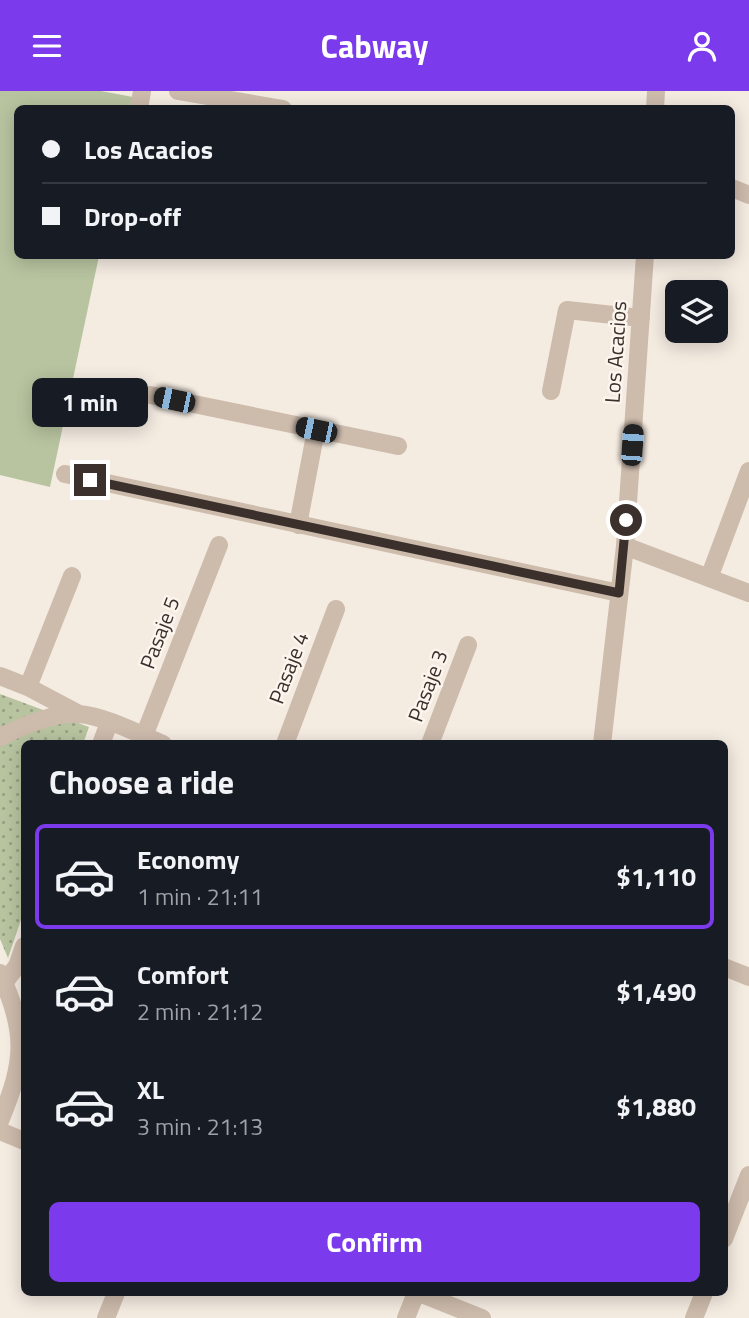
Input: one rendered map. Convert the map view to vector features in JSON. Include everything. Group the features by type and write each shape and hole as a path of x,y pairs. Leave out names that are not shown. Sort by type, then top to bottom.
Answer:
{"street":[{"path":"178,91 277,102"},
{"name":"Los Acacios","path":"603,740 625,546 645,259"},
{"path":"551,391 567,310 641,318"},
{"path":"150,395 398,446"},
{"path":"298,525 316,430"},
{"path":"709,578 749,471"},
{"path":"65,474 619,593"},
{"name":"Pasaje 5","path":"144,736 219,545"},
{"path":"625,546 749,593"},
{"path":"28,687 72,576"},
{"name":"Pasaje 4","path":"287,740 336,609"},
{"name":"Pasaje 3","path":"432,740 468,645"},
{"path":"0,676 28,687 79,714 154,740"},
{"path":"0,737 46,719 79,714"},
{"path":"103,740 109,723"},
{"path":"2,978 17,966 21,955"},
{"path":"728,969 749,977"},
{"path":"2,978 21,983"},
{"path":"0,1121 14,1087 20,1054 17,1018 2,978"},
{"path":"0,1131 21,1139"},
{"path":"728,1229 749,1175"},
{"path":"106,1318 115,1296"},
{"path":"406,1318 416,1296"},
{"path":"425,1296 482,1318"},
{"path":"694,1318 703,1296"}],"green space":[{"path":"0,91 101,91 133,97 132,105 14,105 14,259 98,259 50,487 0,475"},
{"path":"0,694 89,727 84,740 21,740 21,920 8,958 0,939"}],"route":[{"path":"90,480 619,593 626,520"}]}
